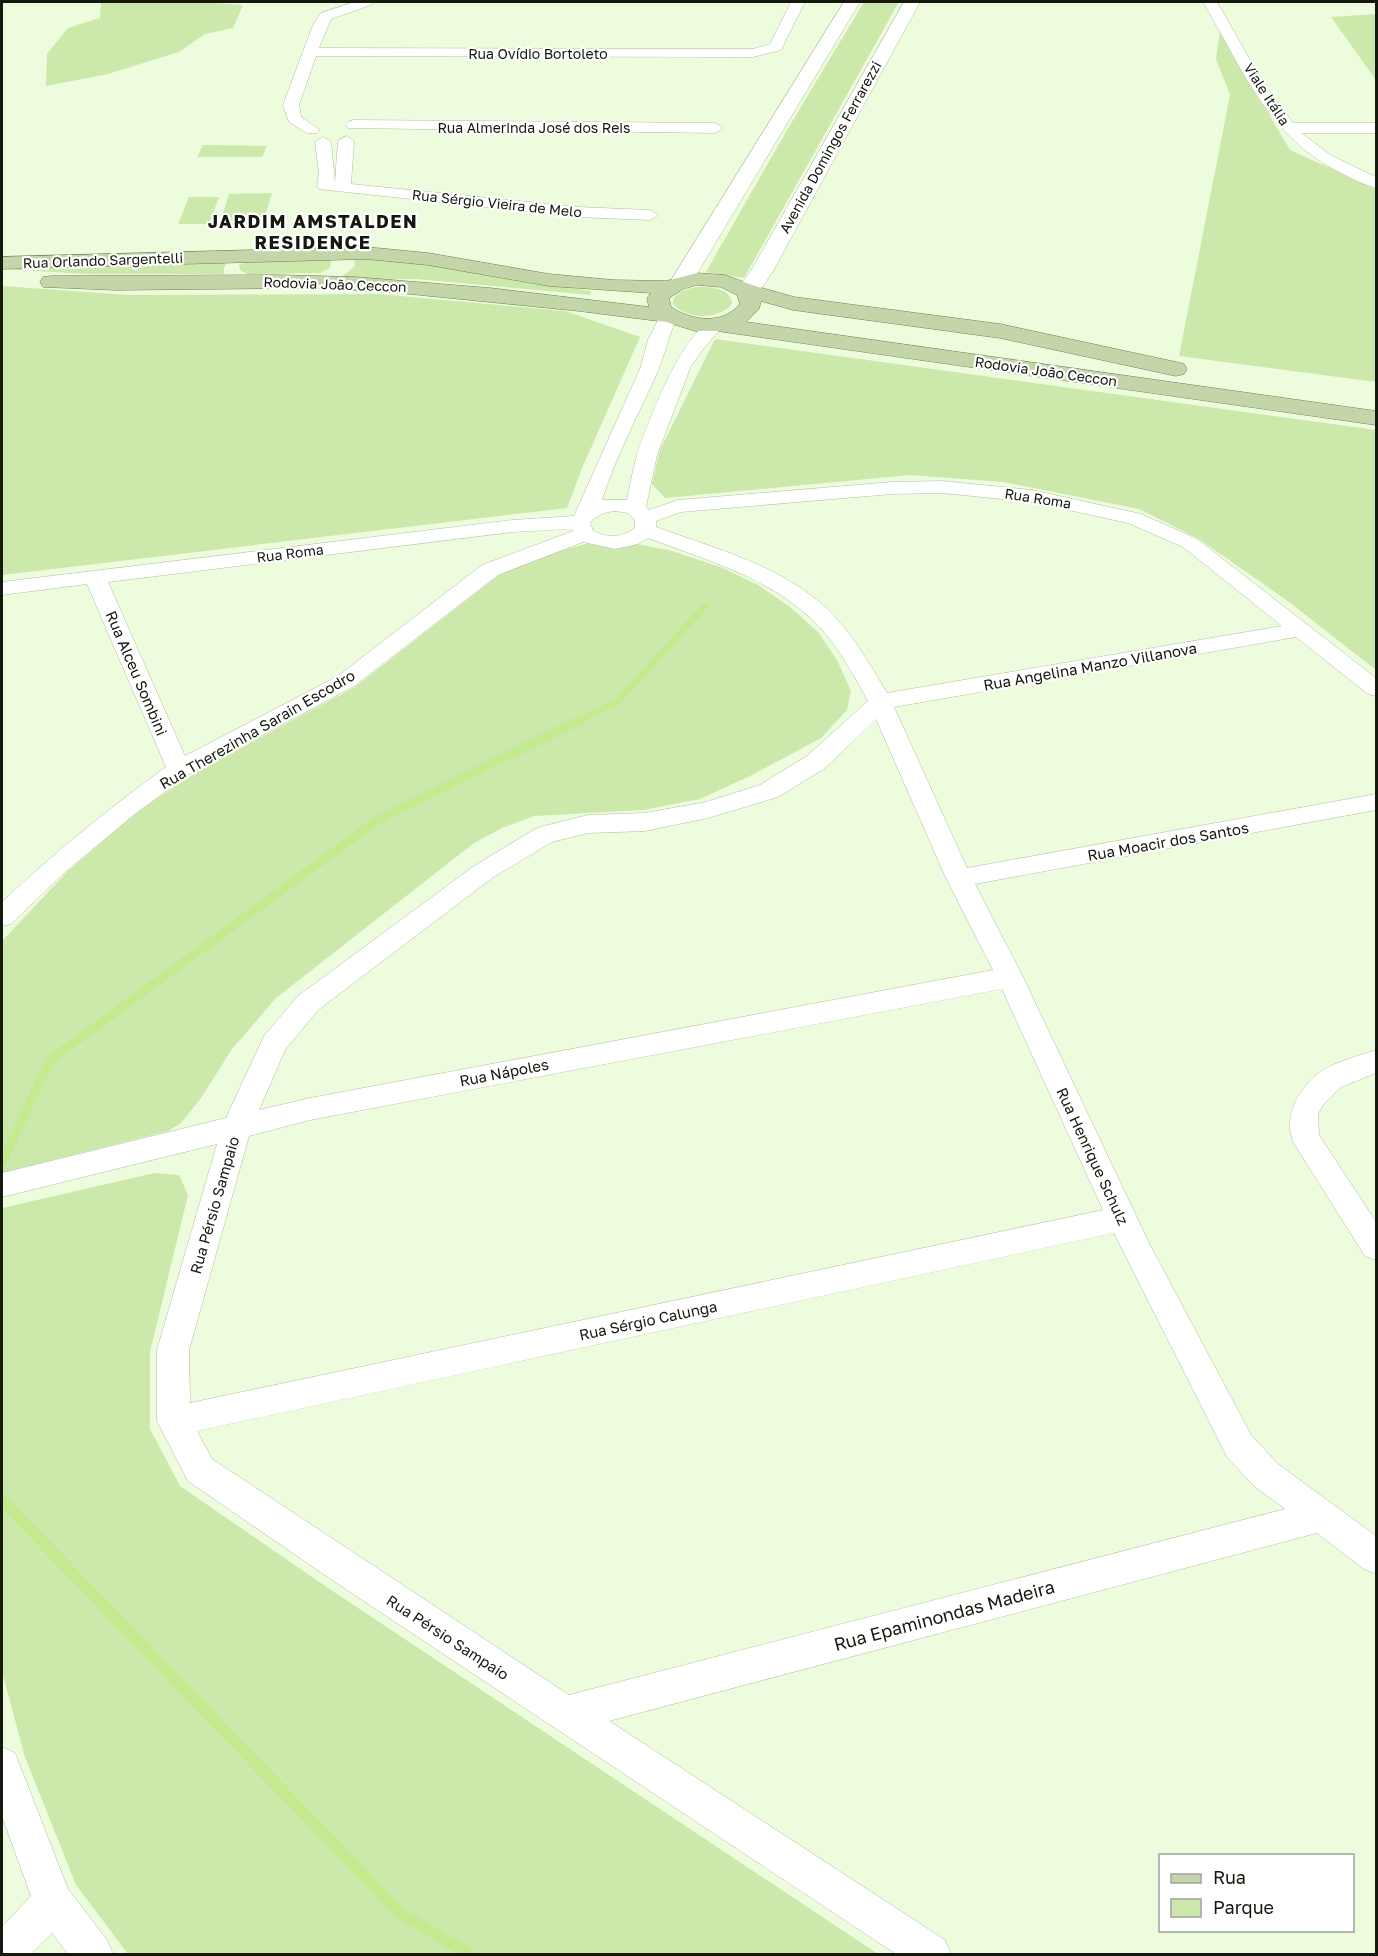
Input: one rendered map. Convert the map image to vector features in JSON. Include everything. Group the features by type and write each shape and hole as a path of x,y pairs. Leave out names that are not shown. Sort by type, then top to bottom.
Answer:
{"main road":[{"path":"668,316 658,304 658,298 675,284 716,228 852,2"},
{"name":"Avenida Domingos Ferrarezzi","path":"747,291 762,271 912,2"},
{"path":"308,282 336,272 341,264 340,253"},
{"name":"Rua Orlando Sargentelli","path":"2,263 340,253 394,255 549,280 614,286 675,284"},
{"path":"232,282 230,269 233,262 244,255"},
{"name":"Rodovia João Ceccon","path":"2,279 109,284 308,282 454,289 668,316 690,323 716,324 1377,418"},
{"name":"Rodovia João Ceccon","path":"675,284 711,279 793,303 1000,331 1184,371 1365,395"},
{"path":"716,324 740,317 747,311 751,304 747,291"}],"street":[{"path":"353,125 358,131 357,135 346,141 318,136 294,119 291,110 320,25 326,16 366,2"},
{"name":"Rua Ovídio Bortoleto","path":"310,52 766,52 776,47 798,2"},
{"name":"Viale Itália","path":"1210,2 1270,103 1289,128 1309,148 1324,158 1377,183"},
{"name":"Rua Almerinda José dos Reis","path":"291,110 331,123 353,125 715,128"},
{"path":"318,136 331,123"},
{"path":"1289,128 1377,128"},
{"name":"Rua Sérgio Vieira de Melo","path":"318,136 327,173 325,186 577,212 650,214"},
{"path":"343,188 346,141"},
{"path":"584,522 600,477 649,369 657,340 668,316"},
{"path":"716,324 697,344 682,366 647,454 642,519 680,543 731,561 771,580 805,602 835,630 857,661 880,702"},
{"name":"Rua Roma","path":"584,522 600,541 610,543 631,540 642,519 678,506 892,488 942,487 1032,496 1134,518 1190,543 1377,689"},
{"name":"Rua Roma","path":"2,588 513,526 584,522 613,505 642,519"},
{"name":"Rua Therezinha Sarain Escodro","path":"2,917 56,866 127,807 179,769 346,681 490,570 584,522"},
{"name":"Rua Alceu Sombini","path":"95,577 179,769"},
{"name":"Rua Angelina Manzo Villanova","path":"880,702 1299,630"},
{"name":"Rua Henrique Schulz","path":"880,702 959,878 1010,977 1123,1218 1239,1446 1266,1474 1377,1557"},
{"name":"Rua Pérsio Sampaio","path":"880,702 816,762 769,791 708,810 645,822 588,824 544,835 510,854 308,1004 274,1044 237,1126 173,1350 174,1421 200,1470 347,1570 931,1954"},
{"name":"Rua Moacir dos Santos","path":"959,878 1377,802"},
{"name":"Rua Nápoles","path":"8,1183 310,1108 1010,977"},
{"path":"1377,1061 1331,1079 1312,1098 1304,1114 1305,1137 1377,1247"},
{"name":"Rua Sérgio Calunga","path":"174,1421 1123,1218"},
{"name":"Rua Epaminondas Madeira","path":"566,1714 1321,1516"},
{"path":"2,1766 53,1902 93,1954"},
{"path":"4,1954 53,1902"}],"green space":[{"path":"101,2 202,2 243,5 233,28 205,34 179,52 108,74 46,86 47,54 68,28 100,18"},
{"path":"864,2 899,2 744,278 706,272 783,137"},
{"path":"1376,14 1376,80 1331,17"},
{"path":"1220,31 1290,150 1376,189 1376,382 1179,356 1230,95 1216,59"},
{"path":"203,145 267,146 262,157 197,157"},
{"path":"272,193 262,226 219,226 229,194"},
{"path":"189,197 219,197 209,224 178,224"},
{"path":"353,255 392,257 590,291 591,295 416,279 339,279 355,266"},
{"path":"324,257 331,260 330,268 320,273 247,274 240,270 239,265 247,262"},
{"path":"228,261 224,274 87,274 2,269"},
{"path":"2,286 128,295 379,294 565,311 640,337 567,508 2,575"},
{"path":"695,287 724,291 731,298 732,304 719,313 703,316 686,313 673,304 677,294"},
{"path":"715,339 1376,430 1376,670 1289,602 1199,539 1139,509 1003,482 910,475 665,498 652,484 660,450"},
{"path":"627,542 672,551 723,568 760,586 790,607 818,632 837,660 851,691 847,710 821,738 754,774 700,799 643,810 534,816 502,828 474,843 276,998 232,1049 201,1098 181,1123 168,1131 2,1173 2,941 68,871 137,812 198,771 355,687 499,575 535,558 585,544"},
{"path":"155,1173 179,1175 188,1195 150,1352 150,1429 180,1486 331,1590 878,1954 128,1954 76,1885 25,1757 2,1672 2,1208"}],"waterway":[{"path":"579,721 617,702 705,606"},
{"path":"2,1163 50,1060 376,821 582,719"},
{"path":"2,1500 400,1913 469,1954"}],"district":[{"name":"JARDIM AMSTALDEN RESIDENCE","path":"313,231"}]}
